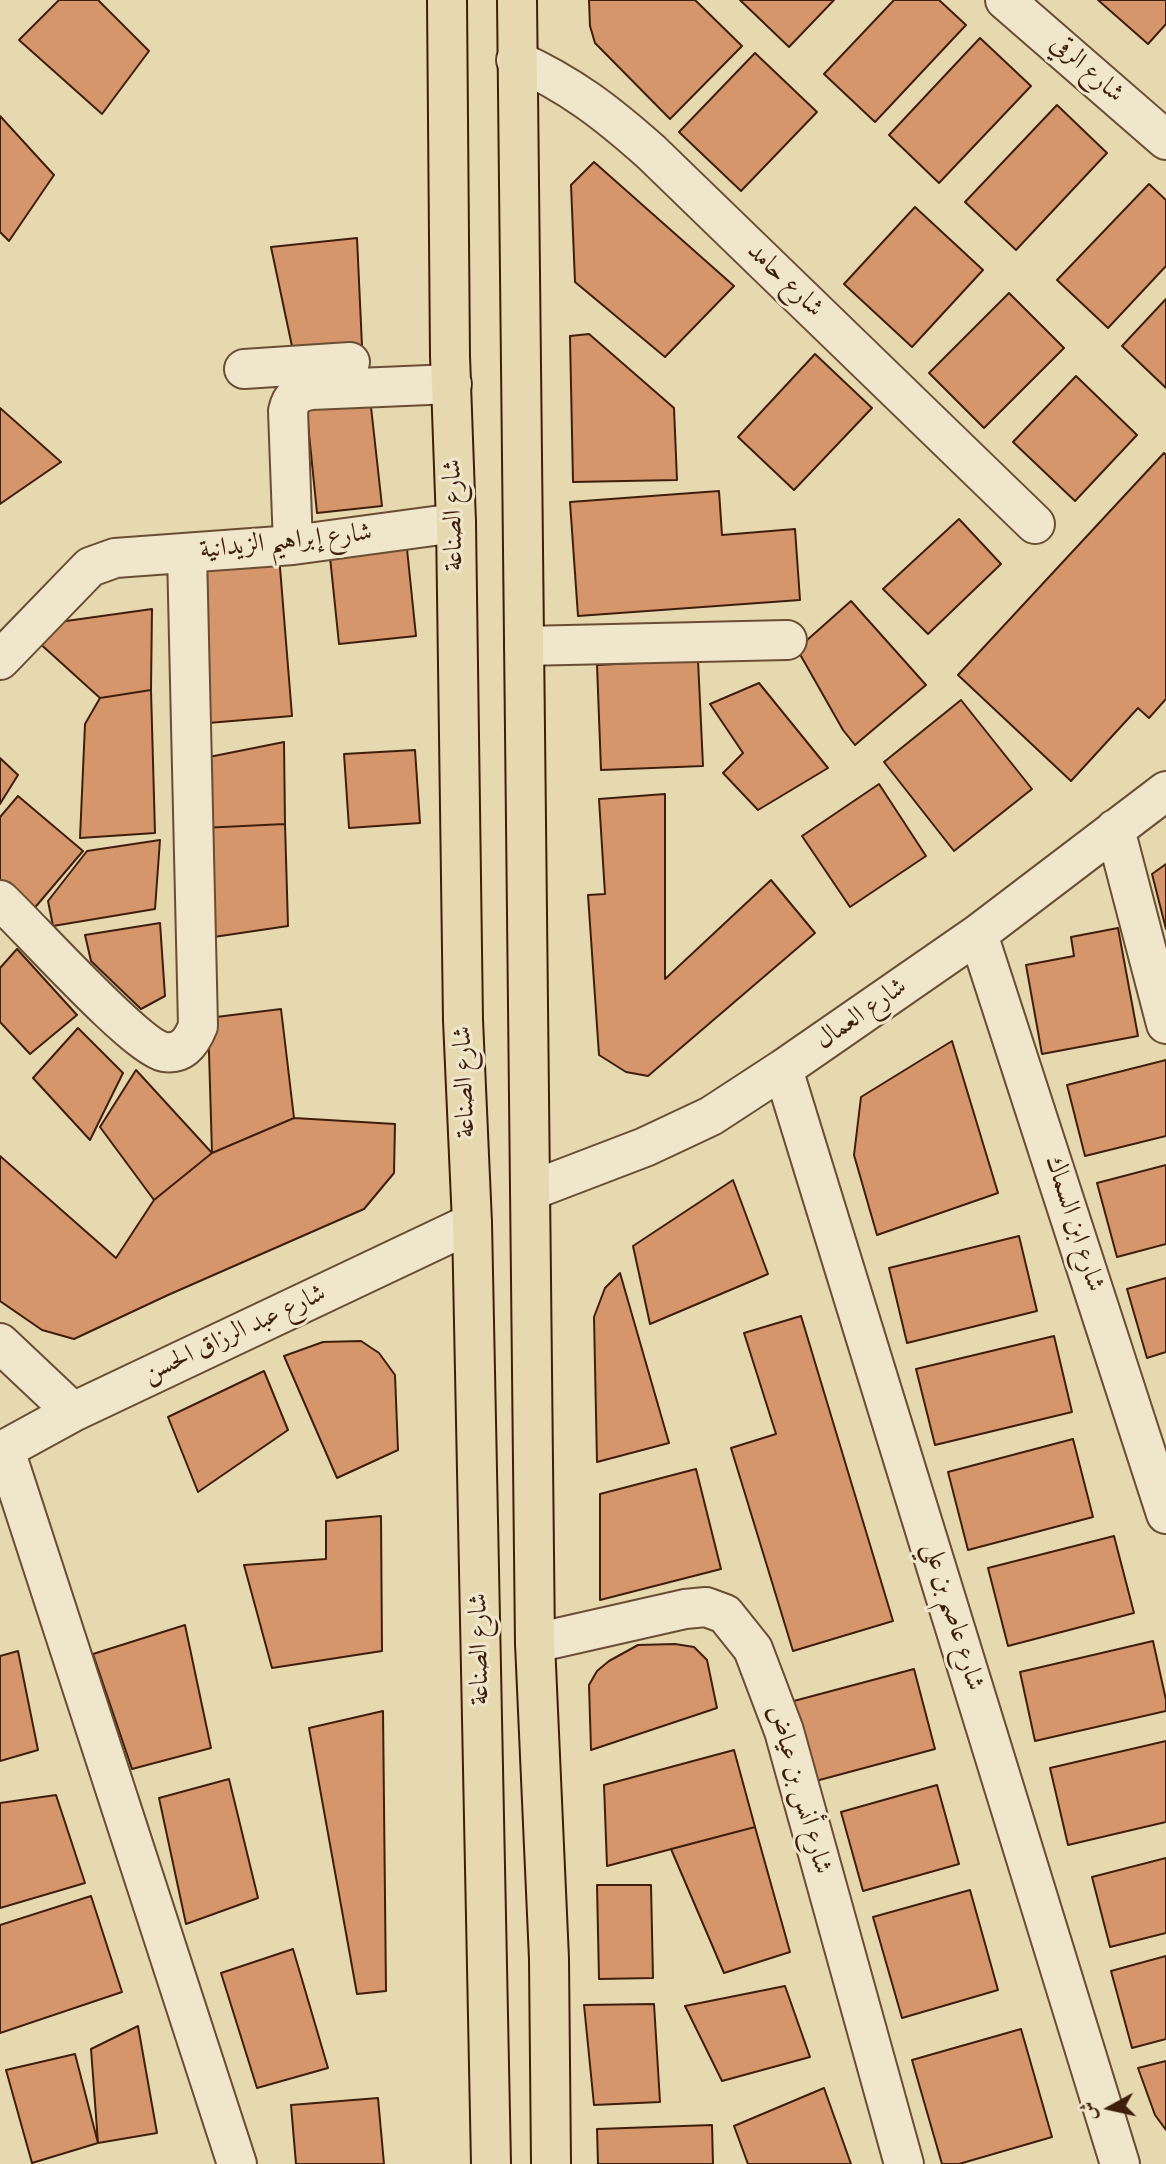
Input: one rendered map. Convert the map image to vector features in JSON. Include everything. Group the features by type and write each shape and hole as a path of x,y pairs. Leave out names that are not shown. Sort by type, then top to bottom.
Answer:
{"main road":[{"name":"شارع الصناعة","path":"447,0 463,1020 472,1223 491,2164"},
{"name":"شارع الصناعة","path":"517,0 535,1643 549,1959 551,2164"}],"street":[{"name":"شارع الرقي","path":"1005,0 1166,141"},
{"name":"شارع حامد","path":"516,60 573,89 605,111 651,152 1035,524"},
{"path":"244,369 451,370"},
{"path":"293,545 288,411 295,395 311,390 451,370"},
{"name":"شارع إبراهيم الزيدانية","path":"0,660 90,567 115,558 293,545 456,523"},
{"path":"0,900 128,1029 154,1049 168,1053 191,1043 198,1026 187,553"},
{"path":"524,646 787,640"},
{"name":"شارع العمال","path":"530,1191 645,1147 700,1121 783,1069 978,934 1166,791"},
{"path":"1115,829 1166,1024"},
{"name":"شارع ابن السماك","path":"978,934 1166,1514"},
{"name":"شارع عاصم بن علي","path":"783,1069 1120,2164"},
{"name":"شارع عبد الرزاق الحسن","path":"2,1451 73,1412 472,1223"},
{"path":"0,1343 73,1412"},
{"path":"2,1451 237,2164"},
{"name":"شارع أنس بن عياض","path":"535,1643 685,1609 706,1607 725,1614 739,1629 753,1649 784,1731 904,2164"}],"building":[{"path":"59,0 98,0 149,51 102,114 19,40"},
{"path":"589,0 695,0 742,46 670,119 595,43 590,26"},
{"path":"740,0 834,0 789,47"},
{"path":"894,0 939,0 966,25 875,122 824,74"},
{"path":"1098,0 1166,0 1166,24 1148,44"},
{"path":"980,38 1031,86 939,183 889,135"},
{"path":"755,53 817,112 741,191 679,132"},
{"path":"1057,105 1107,153 1016,250 965,202"},
{"path":"0,116 54,175 9,241 0,232"},
{"path":"594,162 734,286 665,357 575,282 571,185"},
{"path":"1149,184 1166,200 1166,266 1108,328 1057,280"},
{"path":"915,207 983,270 912,347 844,284"},
{"path":"357,238 362,346 293,351 271,247"},
{"path":"1009,293 1064,348 984,428 929,373"},
{"path":"1166,299 1166,388 1122,346"},
{"path":"589,334 674,408 677,480 573,482 570,336"},
{"path":"815,354 872,408 794,490 738,437"},
{"path":"1076,376 1137,435 1075,501 1013,442"},
{"path":"370,398 382,506 317,513 306,404"},
{"path":"0,408 61,462 0,504"},
{"path":"1164,453 1166,699 1149,718 1138,708 1071,781 958,675"},
{"path":"719,491 722,535 795,529 800,600 578,616 570,502"},
{"path":"959,519 1001,564 928,634 883,589"},
{"path":"407,549 416,636 339,644 330,557"},
{"path":"279,555 292,716 208,723 195,562"},
{"path":"851,601 926,685 855,745 843,730 797,649"},
{"path":"152,609 151,690 100,698 36,640 59,622"},
{"path":"698,660 703,766 601,770 597,665"},
{"path":"759,683 828,768 758,810 723,773 743,753 710,704"},
{"path":"151,690 155,833 80,838 85,724 100,698"},
{"path":"961,700 1032,789 954,851 884,762"},
{"path":"284,742 285,824 202,828 204,758"},
{"path":"415,750 420,823 349,828 344,754"},
{"path":"0,758 18,775 0,804"},
{"path":"879,784 926,856 850,907 802,836"},
{"path":"665,794 665,979 771,880 815,933 648,1076 626,1072 599,1055 588,895 605,894 599,799"},
{"path":"18,796 83,851 32,911 0,884 0,817"},
{"path":"285,824 288,926 207,938 202,828"},
{"path":"160,840 155,909 53,926 48,901 87,851"},
{"path":"1166,864 1166,929 1152,874"},
{"path":"160,923 165,996 141,1009 91,961 85,935"},
{"path":"1118,928 1138,1036 1042,1054 1026,965 1074,956 1071,937"},
{"path":"17,949 77,1015 30,1054 0,1022 0,968"},
{"path":"281,1009 294,1118 212,1153 208,1018"},
{"path":"78,1028 123,1073 90,1140 33,1078"},
{"path":"952,1041 998,1193 877,1235 854,1155 861,1097"},
{"path":"1166,1060 1166,1136 1085,1156 1067,1085"},
{"path":"136,1070 212,1153 154,1200 100,1127"},
{"path":"294,1118 395,1124 394,1173 364,1209 74,1339 42,1330 0,1301 0,1156 116,1258 154,1200 212,1153"},
{"path":"1166,1165 1166,1244 1117,1257 1097,1183"},
{"path":"733,1180 768,1274 650,1324 633,1246"},
{"path":"1019,1236 1037,1311 907,1343 889,1268"},
{"path":"620,1273 669,1443 597,1462 594,1317 605,1288"},
{"path":"1166,1278 1166,1352 1147,1358 1127,1289"},
{"path":"801,1316 893,1621 793,1651 731,1448 776,1434 744,1333"},
{"path":"1054,1336 1072,1412 935,1445 916,1369"},
{"path":"361,1341 379,1353 395,1375 398,1450 337,1478 284,1356 323,1342"},
{"path":"264,1371 288,1430 198,1492 168,1417"},
{"path":"1073,1439 1093,1517 968,1550 948,1472"},
{"path":"696,1469 721,1569 600,1600 600,1494"},
{"path":"381,1516 382,1651 272,1668 244,1565 326,1559 326,1521"},
{"path":"1114,1536 1134,1613 1008,1646 988,1568"},
{"path":"185,1625 211,1748 132,1769 93,1654"},
{"path":"1153,1641 1166,1711 1035,1741 1020,1672"},
{"path":"675,1644 694,1647 707,1660 717,1708 591,1750 589,1685 597,1671 638,1645"},
{"path":"18,1651 38,1750 0,1761 0,1656"},
{"path":"914,1669 935,1749 812,1782 790,1702"},
{"path":"383,1711 386,1991 357,1994 309,1728"},
{"path":"1166,1741 1166,1822 1068,1845 1050,1768"},
{"path":"734,1750 755,1827 607,1866 604,1785"},
{"path":"229,1779 258,1898 186,1924 159,1798"},
{"path":"937,1785 959,1864 863,1891 841,1812"},
{"path":"56,1795 85,1883 0,1908 0,1803"},
{"path":"755,1827 790,1952 724,1973 671,1849"},
{"path":"1166,1858 1166,1933 1110,1947 1092,1877"},
{"path":"597,1885 651,1885 653,1978 599,1979"},
{"path":"970,1890 998,1990 902,2018 873,1917"},
{"path":"91,1896 122,1992 0,2033 0,1925"},
{"path":"293,1949 328,2068 257,2088 221,1973"},
{"path":"1166,1956 1166,2039 1132,2048 1111,1971"},
{"path":"785,1986 810,2057 722,2081 685,2006"},
{"path":"654,2004 660,2102 594,2105 584,2005"},
{"path":"138,2026 157,2133 98,2143 91,2049"},
{"path":"1021,2029 1052,2137 959,2164 942,2164 912,2060"},
{"path":"75,2054 98,2143 32,2163 6,2070"},
{"path":"1166,2061 1166,2130 1155,2115 1138,2068"},
{"path":"824,2088 851,2164 748,2164 734,2126"},
{"path":"378,2098 384,2164 296,2164 291,2105"},
{"path":"712,2125 713,2164 598,2164 597,2129"}]}
